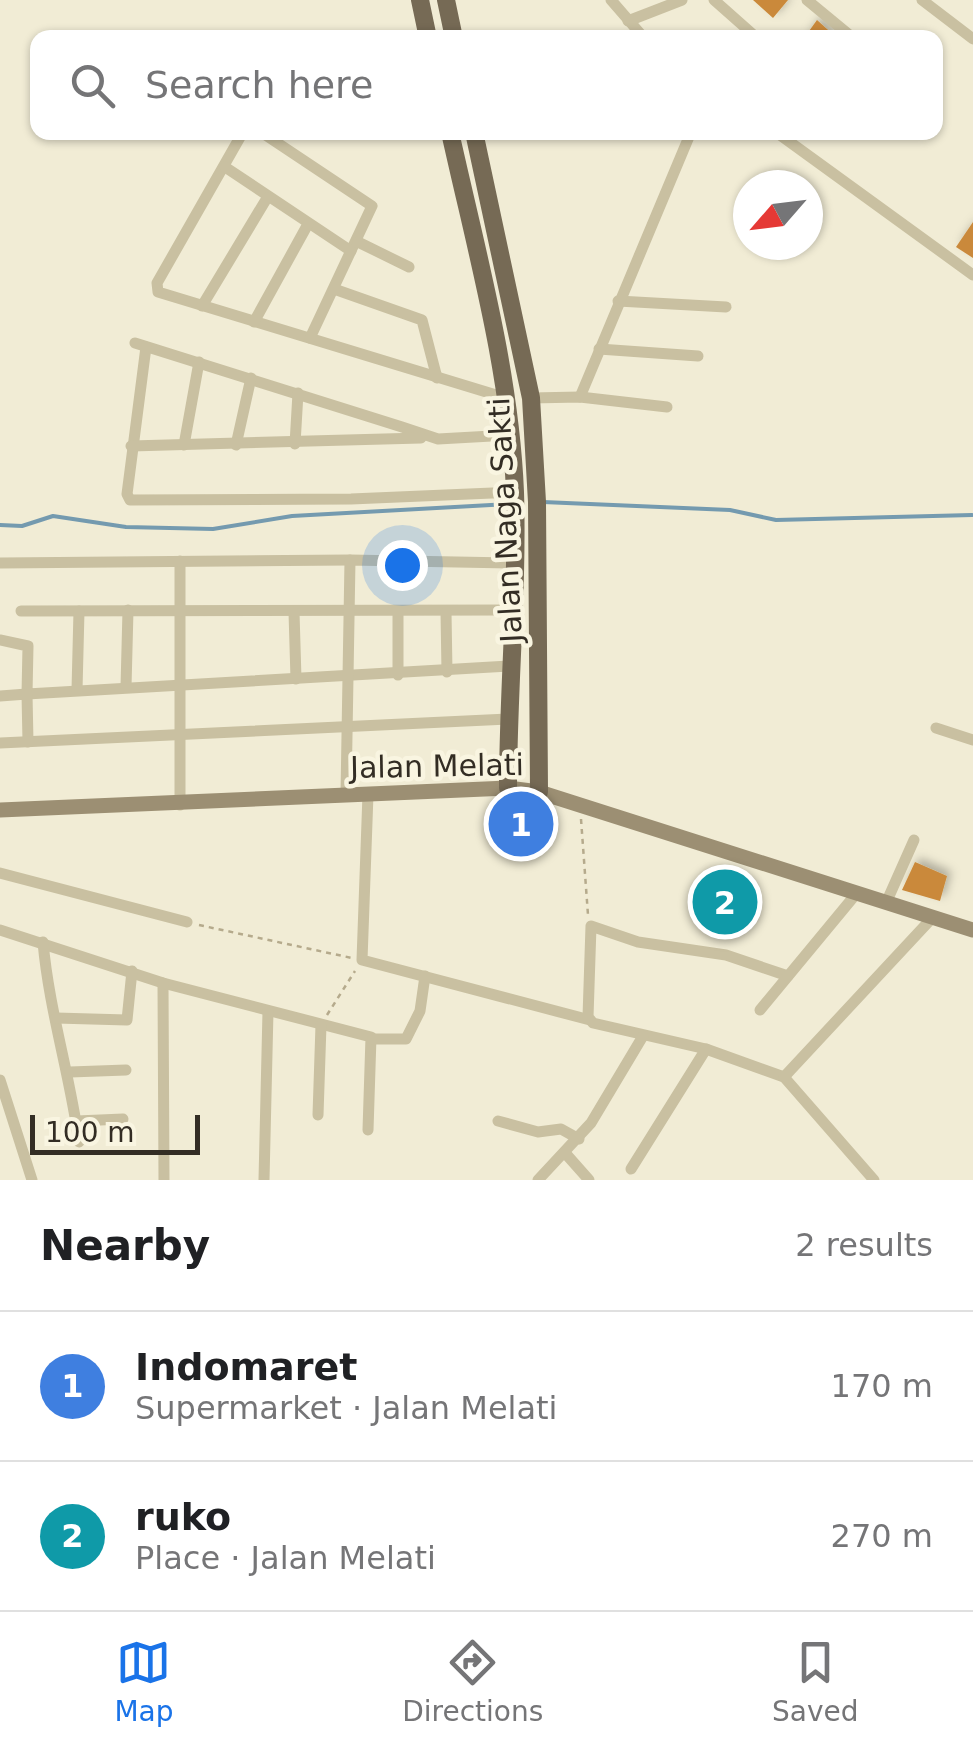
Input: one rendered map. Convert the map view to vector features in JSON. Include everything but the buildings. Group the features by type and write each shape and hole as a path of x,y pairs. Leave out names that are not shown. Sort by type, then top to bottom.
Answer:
{"main road":[{"path":"420,0 426,30"},
{"path":"446,0 452,30"},
{"name":"Jalan Naga Sakti","path":"452,140 506,398 515,492 508,788"},
{"name":"Jalan Naga Sakti","path":"476,140 531,398 538,502 539,792"},
{"name":"Jalan Melati","path":"0,810 508,788 580,803 973,930"}],"street":[{"path":"611,0 636,30"},
{"path":"628,21 682,0"},
{"path":"714,0 748,30"},
{"path":"807,0 843,30"},
{"path":"922,0 973,39"},
{"path":"239,140 156,288 202,306 506,398"},
{"path":"274,140 370,202 372,210 310,338"},
{"path":"580,397 688,140"},
{"path":"787,140 973,275"},
{"path":"225,167 308,224 409,267"},
{"path":"202,306 267,198"},
{"path":"254,322 308,224"},
{"path":"334,289 422,320 436,378"},
{"path":"618,301 726,306"},
{"path":"426,438 298,393 140,345 127,494 133,501 351,499 515,492"},
{"path":"599,349 698,356"},
{"path":"184,445 199,362"},
{"path":"236,445 251,378"},
{"path":"295,444 298,393"},
{"path":"531,398 580,397 667,407"},
{"path":"131,446 510,435"},
{"path":"346,794 346,611 350,560"},
{"path":"180,561 180,805"},
{"path":"1,563 515,562"},
{"path":"126,687 128,610"},
{"path":"22,611 512,610"},
{"path":"398,611 398,674"},
{"path":"77,690 78,612"},
{"path":"294,612 296,679"},
{"path":"446,612 447,672"},
{"path":"0,640 28,646 28,742"},
{"path":"0,696 508,666"},
{"path":"0,743 508,719"},
{"path":"936,728 973,740"},
{"path":"368,794 362,960 643,1036 706,1049 784,1077 874,1180"},
{"path":"886,903 914,840"},
{"path":"0,873 188,922"},
{"path":"760,1010 856,894"},
{"path":"784,1077 933,917"},
{"path":"590,1020 591,926 638,942 726,955 788,976"},
{"path":"0,930 163,984 373,1039 406,1039 420,1011 425,976"},
{"path":"44,942 48,990 70,1072 79,1142"},
{"path":"56,1018 127,1020 132,971"},
{"path":"163,984 164,1180"},
{"path":"264,1180 268,1011"},
{"path":"318,1115 321,1024"},
{"path":"538,1180 579,1138 643,1036"},
{"path":"368,1130 373,1039"},
{"path":"630,1169 706,1049"},
{"path":"70,1072 126,1070"},
{"path":"0,1080 5,1111 32,1180"},
{"path":"76,1121 122,1118"},
{"path":"498,1121 538,1132 559,1129 579,1138"},
{"path":"566,1154 589,1180"}],"path":[{"path":"580,803 591,926"},
{"path":"188,922 362,960 321,1024"}],"waterway":[{"path":"543,502 730,510 776,520 972,515"},
{"path":"0,525 22,526 53,516 126,527 213,529 292,516 509,504"}],"place":[{"name":"Indomaret","path":"521,824"},
{"name":"ruko","path":"725,902"}]}
